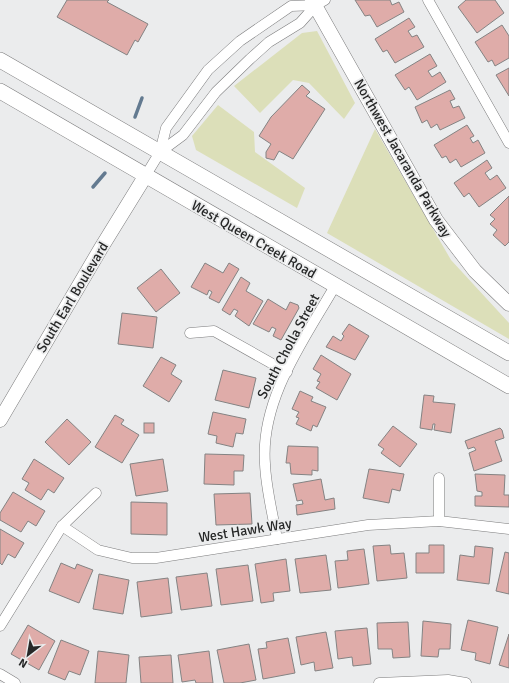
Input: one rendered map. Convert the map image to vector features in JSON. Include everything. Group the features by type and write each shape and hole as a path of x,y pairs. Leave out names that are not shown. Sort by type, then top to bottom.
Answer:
{"main road":[{"name":"West Queen Creek Road","path":"0,60 509,353"},
{"name":"West Queen Creek Road","path":"0,91 509,386"}],"street":[{"path":"428,0 509,143"},
{"path":"160,152 183,135 216,92 231,77 269,42 300,23 318,2"},
{"path":"146,175 160,152 166,128 198,82 225,54 256,28 290,6 318,2"},
{"name":"Northwest Jacaranda Parkway","path":"318,2 436,220 475,271 509,304"},
{"name":"South Earl Boulevard","path":"0,420 101,248 146,175"},
{"name":"South Cholla Street","path":"277,539 265,464 265,438 269,414 275,395 335,286"},
{"path":"190,333 214,331 287,372"},
{"path":"439,478 439,522"},
{"path":"0,626 62,526 96,493"},
{"name":"West Hawk Way","path":"62,526 98,550 132,558 156,558 368,525 439,522 509,529"},
{"path":"0,674 15,683"},
{"path":"379,683 448,680 466,683"}],"green space":[{"path":"317,31 355,103 344,119 309,83 293,80 260,113 234,86 302,33"},
{"path":"218,105 254,132 255,152 305,188 297,208 196,150 192,136"},
{"path":"375,129 451,260 509,323 509,339 327,233"}],"building":[{"path":"67,0 109,0 107,2 148,24 138,42 135,40 127,55 57,17"},
{"path":"355,0 390,0 392,5 399,2 404,12 377,27 370,15 365,16"},
{"path":"466,0 495,0 504,13 477,33 458,7"},
{"path":"409,18 415,27 408,31 412,37 417,35 424,47 395,63 387,50 383,52 375,39"},
{"path":"502,25 509,36 509,58 495,66 492,60 488,62 475,42"},
{"path":"430,54 437,66 428,71 432,77 440,72 446,82 417,100 409,87 405,90 395,75"},
{"path":"509,68 509,96 496,75"},
{"path":"302,85 310,92 306,96 325,109 293,159 279,151 274,160 266,158 266,152 271,144 259,136 271,117"},
{"path":"450,90 455,99 450,101 453,108 459,106 465,118 440,130 437,124 431,128 427,120 422,123 415,107"},
{"path":"467,125 474,136 470,138 473,143 478,140 485,153 461,167 456,159 450,163 446,156 442,158 434,145"},
{"path":"487,160 492,168 485,173 490,180 497,175 506,188 479,207 469,193 464,197 454,183"},
{"path":"509,196 509,242 505,246 493,235 497,230 490,224 495,219 490,215"},
{"path":"205,263 223,273 229,263 239,269 219,303 209,298 212,292 209,290 207,295 191,287"},
{"path":"161,269 180,293 156,312 137,288"},
{"path":"241,277 250,283 246,291 263,301 249,326 235,316 238,311 234,309 230,315 222,310"},
{"path":"268,299 286,310 290,302 298,305 299,308 281,340 273,336 276,329 272,327 269,332 253,324"},
{"path":"122,313 157,317 153,348 118,344"},
{"path":"349,324 369,336 355,360 326,347 333,336 341,341 344,336 342,334"},
{"path":"321,355 351,374 337,400 316,388 320,382 317,381 321,374 313,369"},
{"path":"161,357 176,365 171,374 182,381 169,402 143,386"},
{"path":"223,370 256,378 249,408 215,400"},
{"path":"300,391 313,397 311,401 326,407 317,427 313,425 311,431 296,424 299,418 296,417 299,412 292,409"},
{"path":"424,395 434,396 433,402 455,404 451,433 434,430 435,424 433,424 432,430 420,428"},
{"path":"213,412 246,419 243,434 236,433 233,447 216,443 217,436 208,434"},
{"path":"115,415 124,420 121,424 139,435 122,463 95,447"},
{"path":"67,419 91,442 69,465 45,442"},
{"path":"144,423 154,423 154,433 144,433"},
{"path":"393,426 417,444 400,467 381,453 384,449 378,445"},
{"path":"500,428 504,438 495,441 502,461 474,471 469,453 476,450 474,447 468,449 465,441"},
{"path":"288,446 318,447 318,471 312,470 312,475 291,474 290,463 286,463"},
{"path":"205,454 244,455 243,471 234,471 234,485 204,484"},
{"path":"34,459 64,478 54,493 48,489 41,500 25,490 29,483 22,479"},
{"path":"163,459 168,491 136,496 130,464"},
{"path":"369,469 404,474 400,491 392,489 389,503 363,498"},
{"path":"475,474 505,475 504,495 509,495 509,507 475,506 475,496 482,496 482,492 477,491"},
{"path":"321,479 325,500 334,498 335,509 297,515 296,505 303,504 302,500 297,501 293,484"},
{"path":"13,492 45,511 36,526 28,521 21,532 0,520 0,513"},
{"path":"250,493 252,524 216,525 214,494"},
{"path":"131,502 167,503 167,535 131,534"},
{"path":"0,529 24,543 15,558 8,554 2,565 0,563"},
{"path":"390,545 391,554 404,553 407,578 377,581 373,546"},
{"path":"429,545 444,545 444,573 416,573 416,553 429,553"},
{"path":"475,546 493,548 489,584 457,580 460,555 474,557"},
{"path":"364,549 369,584 338,588 335,561 348,560 347,551"},
{"path":"505,552 509,553 509,594 496,591"},
{"path":"326,555 331,590 300,593 295,559"},
{"path":"286,559 290,591 273,593 274,601 261,603 255,564"},
{"path":"61,563 75,569 77,564 93,570 79,603 49,591"},
{"path":"248,565 253,601 221,605 216,569"},
{"path":"207,573 212,606 181,610 176,577"},
{"path":"99,574 129,580 123,614 93,609"},
{"path":"168,578 172,613 141,617 137,582"},
{"path":"468,620 498,627 490,664 475,660 476,653 461,650"},
{"path":"423,621 451,624 450,649 439,649 438,657 421,656"},
{"path":"408,622 410,657 393,658 392,649 378,649 377,623"},
{"path":"28,625 55,641 39,670 11,654"},
{"path":"367,628 371,664 353,666 352,657 338,659 335,631"},
{"path":"326,632 333,668 315,671 314,662 301,665 296,637"},
{"path":"509,634 509,668 499,665"},
{"path":"288,638 295,673 263,679 258,649 267,648 266,642"},
{"path":"61,640 89,651 80,675 69,671 65,680 48,673"},
{"path":"249,644 256,680 240,683 224,683 217,650"},
{"path":"98,651 129,655 126,683 95,683"},
{"path":"209,651 213,683 196,683 195,680 182,682 178,655"},
{"path":"171,655 173,683 141,683 139,657"}],"waterway":[{"path":"135,117 142,98"},
{"path":"93,187 105,173"}]}
